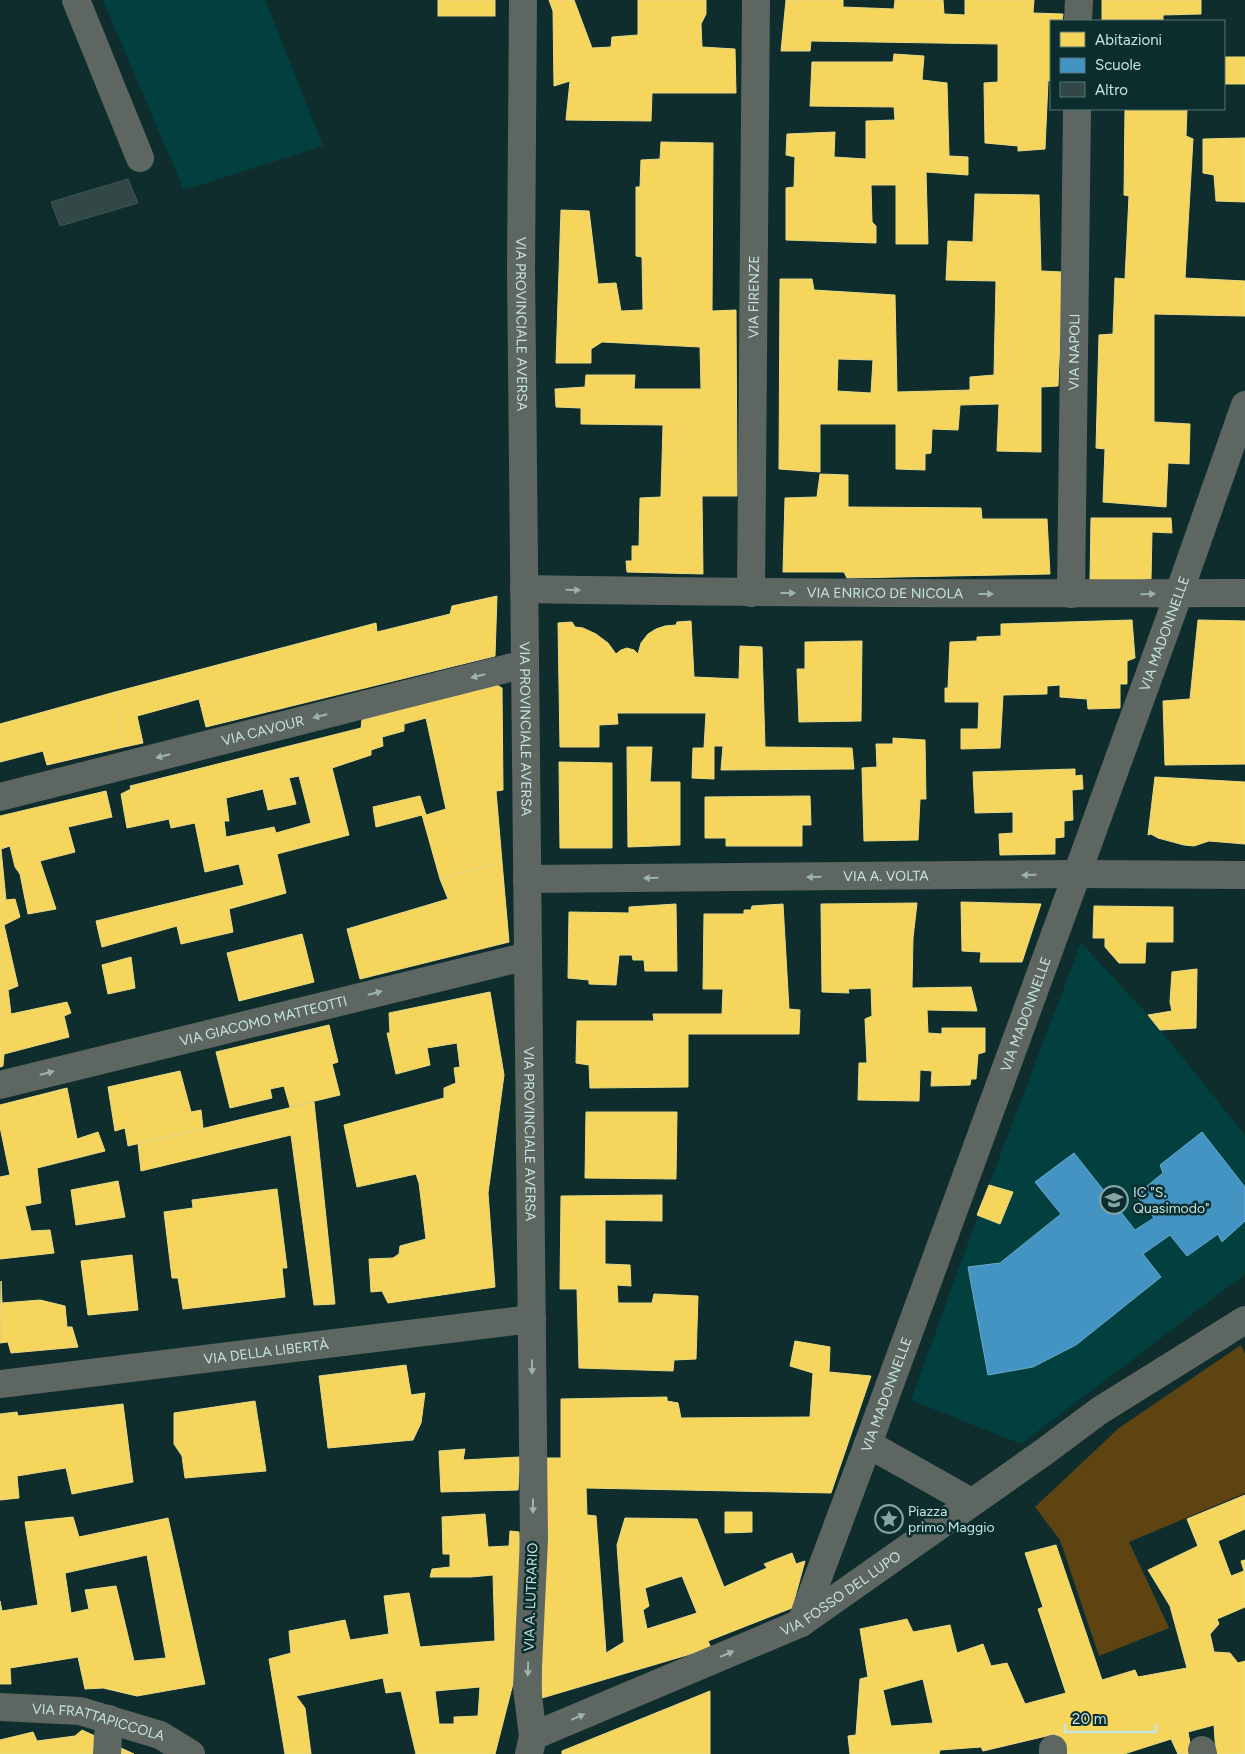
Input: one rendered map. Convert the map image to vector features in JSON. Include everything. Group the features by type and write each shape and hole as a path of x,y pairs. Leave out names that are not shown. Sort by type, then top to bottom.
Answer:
{"street":[{"path":"76,0 140,158"},
{"name":"VIA PROVINCIALE AVERSA","path":"523,0 521,269 533,1458"},
{"name":"VIA FIRENZE","path":"751,593 756,0"},
{"path":"1078,20 1079,0"},
{"name":"VIA NAPOLI","path":"1071,594 1077,110"},
{"name":"VIA MADONNELLE","path":"801,1622 1077,874 1243,416"},
{"name":"VIA ENRICO DE NICOLA","path":"524,589 751,593 1245,593"},
{"name":"VIA CAVOUR","path":"0,797 525,664"},
{"name":"VIA A. VOLTA","path":"527,879 1077,874 1245,875"},
{"name":"VIA GIACOMO MATTEOTTI","path":"0,1085 528,956"},
{"name":"VIA DELLA LIBERTÀ","path":"0,1384 532,1318"},
{"name":"VIA FOSSO DEL LUPO","path":"531,1745 801,1622 1044,1452 1099,1411 1245,1320"},
{"path":"868,1444 971,1502"},
{"name":"VIA A. LUTRARIO","path":"531,1745 527,1688 534,1539 533,1458"},
{"name":"VIA FRATTAPICCOLA","path":"0,1707 80,1711 160,1734 192,1754"},
{"path":"106,1754 109,1719"}],"shaded area":[{"path":"103,0 265,0 323,146 184,190"},
{"name":"IC \"S. Quasimodo\"","path":"1081,943 1148,1015 1245,1135 1245,1274 1021,1444 911,1400 989,1185"},
{"path":"1241,1345 1245,1354 1245,1493 1129,1542 1169,1628 1099,1656 1060,1540 1035,1507 1119,1428"}],"building: Abitazioni":[{"path":"438,0 495,0 495,16 438,16"},
{"path":"549,0 574,0 592,48 611,47 612,37 638,35 638,0 706,0 706,14 701,24 702,47 735,49 736,93 652,93 651,121 566,120 570,81 554,86 553,11"},
{"path":"786,0 843,0 843,7 894,9 895,0 943,0 944,14 965,15 965,0 1034,0 1033,13 1063,14 1062,20 1050,20 1050,80 1048,81 1045,149 1018,151 1018,146 985,143 984,83 998,82 998,44 811,41 810,51 781,51"},
{"path":"1102,0 1201,0 1201,14 1163,15 1163,20 1102,20"},
{"path":"894,54 924,56 922,80 947,83 949,156 968,157 968,175 926,172 928,244 896,244 896,185 871,185 872,222 876,226 876,243 786,240 786,188 794,187 795,157 786,155 787,134 835,132 834,157 866,159 866,121 895,120 894,107 810,106 812,62 893,62"},
{"path":"1225,57 1245,57 1245,84 1225,84"},
{"path":"1125,110 1187,110 1186,136 1193,139 1185,278 1245,281 1245,316 1154,314 1154,422 1190,424 1189,464 1168,463 1166,507 1103,502 1105,449 1096,448 1099,335 1113,334 1115,278 1125,279 1129,196 1124,195"},
{"path":"1245,138 1245,202 1216,201 1214,175 1203,173 1203,139"},
{"path":"661,142 713,143 712,311 736,310 737,496 702,496 703,574 627,572 626,561 632,561 632,546 639,546 640,498 661,497 663,425 581,424 581,408 556,407 555,389 585,387 586,375 635,375 634,389 701,389 700,347 602,342 591,349 591,363 556,363 561,210 589,211 598,284 616,283 621,311 643,310 642,257 636,256 636,187 640,187 641,160 660,159"},
{"path":"975,194 1039,195 1041,271 1063,272 1058,386 1041,387 1041,452 997,451 999,404 960,405 958,430 932,429 931,453 925,454 925,470 896,469 896,424 820,424 820,472 779,469 780,279 812,279 814,290 895,295 897,392 970,390 970,377 994,375 996,281 946,280 948,241 973,242","holes":["838,359 873,360 871,393 837,391"]},
{"path":"820,474 848,475 848,507 981,508 982,519 1047,519 1050,574 847,578 844,572 783,572 785,498 817,497"},
{"path":"1091,518 1171,518 1172,533 1152,532 1151,579 1090,581"},
{"path":"497,596 495,656 206,727 199,699 137,716 143,743 124,747 115,692 376,623 377,632 450,614 452,606"},
{"path":"1132,620 1135,658 1127,661 1127,684 1120,684 1120,708 1088,709 1087,699 1060,697 1060,685 1047,686 1047,694 1003,695 1000,748 961,749 961,729 978,729 979,702 945,702 945,688 948,688 950,642 977,641 977,637 1001,636 1001,624"},
{"path":"1198,620 1245,621 1245,764 1165,765 1163,701 1190,699"},
{"path":"691,621 694,677 739,679 740,646 762,647 765,747 852,748 854,769 721,770 723,746 714,746 714,779 692,778 693,748 704,748 706,713 617,713 618,724 599,725 599,747 560,747 558,623 572,622 575,627 583,628 596,634 608,643 616,654 627,648 634,650 638,654 641,643 648,634 656,629 676,625 677,622"},
{"path":"862,641 861,721 799,722 797,669 805,669 805,642"},
{"path":"495,684 502,688 503,790 496,791 502,862 440,879 422,815 376,827 373,807 420,796 426,815 446,809 426,718 404,724 404,731 382,737 383,746 371,750 371,755 332,768 349,835 277,854 286,893 229,909 233,932 181,944 177,926 102,947 96,921 244,885 239,864 205,872 195,823 171,828 169,819 127,828 121,794 131,789 130,786 361,728 362,720","holes":["299,776 311,823 276,833 274,827 226,837 224,821 229,821 226,798 263,789 268,810 296,804 289,778"]},
{"path":"115,692 124,747 47,765 43,751 0,762 0,724"},
{"path":"893,738 925,740 926,799 920,799 918,840 864,841 862,768 877,767 876,744 893,744"},
{"path":"627,747 652,747 650,782 680,782 680,845 628,847"},
{"path":"559,762 612,763 612,848 560,848"},
{"path":"1075,769 1075,776 1082,775 1083,789 1072,790 1073,820 1064,821 1064,837 1055,838 1055,854 1000,855 999,834 1013,833 1013,812 975,813 973,772"},
{"path":"1155,777 1245,782 1245,844 1209,841 1194,846 1158,838 1151,834 1148,835"},
{"path":"106,791 112,817 68,827 75,852 40,861 56,909 28,914 20,874 15,867 10,846 1,849 6,900 15,899 20,917 4,925 18,986 8,990 11,1014 67,1002 71,1013 64,1016 69,1037 4,1054 3,1066 0,1067 0,816"},
{"path":"810,796 811,825 802,825 802,846 726,846 726,838 705,838 705,797"},
{"path":"502,862 509,942 360,979 347,929 448,899 440,879"},
{"path":"961,902 1041,904 1022,962 980,962 981,952 962,951"},
{"path":"917,903 913,938 912,988 971,987 977,1011 927,1010 928,1033 942,1034 942,1028 985,1028 985,1052 978,1054 976,1079 971,1079 970,1085 931,1086 932,1071 920,1070 919,1101 858,1100 859,1063 867,1063 865,1019 872,1016 871,988 848,989 849,993 822,992 821,904"},
{"path":"676,904 677,971 645,971 644,960 633,960 632,955 619,955 616,985 589,984 589,980 568,978 569,912 629,913 629,907"},
{"path":"783,904 789,1009 800,1010 799,1034 688,1034 688,1087 590,1088 589,1065 576,1063 577,1021 654,1021 653,1014 722,1014 723,989 703,989 704,914 744,914 744,910 751,910 752,906"},
{"path":"1094,906 1173,907 1173,942 1146,942 1145,963 1119,963 1105,947 1105,938 1093,938"},
{"path":"302,934 314,982 239,1001 227,953"},
{"path":"131,957 135,988 108,994 102,965"},
{"path":"1197,969 1196,1028 1160,1030 1148,1015 1172,1011 1170,1002 1172,972"},
{"path":"490,992 504,1075 488,1193 495,1287 388,1303 382,1291 371,1292 369,1259 393,1258 399,1254 400,1246 426,1239 419,1183 416,1174 357,1187 344,1125 444,1098 444,1088 456,1083 454,1068 460,1067 457,1043 427,1048 430,1065 396,1074 387,1033 390,1033 389,1013"},
{"path":"329,1025 338,1062 332,1064 340,1095 290,1107 284,1086 270,1089 272,1098 230,1108 216,1052"},
{"path":"180,1071 191,1112 201,1110 203,1128 128,1146 125,1128 115,1131 108,1087"},
{"path":"67,1088 77,1139 98,1132 105,1151 37,1168 41,1203 25,1206 31,1231 50,1230 54,1253 0,1259 0,1177 10,1175 0,1127 0,1105"},
{"path":"314,1102 335,1304 314,1305 291,1135 141,1171 138,1144"},
{"path":"586,1112 677,1112 676,1179 585,1178"},
{"path":"118,1181 125,1217 76,1225 71,1190"},
{"path":"989,1185 1013,1192 1000,1224 977,1215"},
{"path":"277,1189 287,1268 282,1268 285,1297 183,1309 178,1278 172,1278 164,1212 193,1208 192,1200"},
{"path":"662,1195 662,1221 605,1220 605,1264 630,1265 631,1286 617,1285 618,1303 652,1303 654,1294 698,1296 696,1359 674,1360 673,1371 579,1368 577,1289 560,1289 561,1196"},
{"path":"132,1255 138,1310 88,1315 81,1261"},
{"path":"1,1281 2,1303 40,1300 65,1306 67,1327 72,1327 78,1347 11,1353 8,1342 0,1343"},
{"path":"795,1341 830,1347 829,1372 871,1376 831,1493 586,1488 587,1515 596,1516 606,1653 624,1642 617,1545 625,1518 697,1519 724,1587 767,1568 764,1564 792,1553 796,1564 805,1561 792,1608 708,1641 711,1648 542,1698 542,1458 561,1458 561,1399 667,1397 667,1401 678,1403 681,1418 810,1417 813,1373 790,1366","holes":["682,1576 697,1613 647,1629 643,1610 649,1606 645,1588"]},
{"path":"406,1365 411,1395 425,1393 421,1423 413,1440 328,1448 319,1376"},
{"path":"255,1401 266,1471 185,1478 182,1456 174,1444 174,1413"},
{"path":"123,1404 133,1482 72,1494 66,1468 17,1476 19,1498 0,1500 0,1414 17,1412 18,1416"},
{"path":"465,1449 463,1460 520,1457 518,1490 441,1492 439,1451"},
{"path":"1245,1495 1245,1529 1218,1541 1231,1576 1244,1571 1241,1561 1245,1560 1245,1607 1217,1619 1219,1624 1210,1634 1214,1652 1230,1653 1238,1663 1245,1661 1245,1754 1216,1754 1214,1725 1188,1732 1192,1754 1178,1754 1171,1739 1124,1754 1063,1754 1055,1734 983,1751 981,1747 940,1750 939,1754 850,1754 848,1736 856,1735 860,1679 868,1677 860,1629 907,1619 913,1632 950,1625 957,1653 983,1644 991,1666 1007,1663 1025,1704 1066,1693 1038,1609 1043,1607 1025,1553 1056,1545 1102,1680 1135,1670 1138,1677 1187,1668 1170,1606 1148,1570 1198,1546 1187,1519","holes":["923,1679 933,1723 891,1726 883,1690"]},
{"path":"725,1512 752,1512 752,1532 725,1533"},
{"path":"485,1514 488,1547 509,1546 510,1531 519,1532 521,1644 517,1668 495,1754 416,1754 401,1691 386,1693 383,1678 296,1696 305,1708 311,1754 285,1754 269,1659 291,1653 289,1631 345,1620 350,1640 389,1634 384,1596 409,1593 420,1647 495,1641 493,1575 430,1577 432,1569 450,1567 450,1554 443,1554 442,1517","holes":["480,1687 478,1716 454,1717 454,1724 439,1724 435,1691"]},
{"path":"73,1517 79,1537 168,1518 205,1684 137,1696 103,1688 85,1689 78,1657 10,1668 11,1684 0,1684 0,1601 2,1611 38,1605 25,1522","holes":["147,1555 166,1658 134,1661 116,1586 85,1590 89,1609 71,1613 65,1573"]},
{"path":"710,1691 710,1754 562,1754 562,1751"},
{"path":"82,1730 134,1754 73,1754 75,1736"},
{"path":"33,1732 37,1741 75,1736 73,1754 0,1754 0,1740"}],"building: Scuole":[{"path":"1202,1132 1245,1187 1245,1221 1222,1242 1218,1234 1187,1256 1170,1235 1143,1254 1161,1277 1076,1345 1033,1367 988,1375 968,1267 1000,1263 1061,1214 1035,1182 1074,1153 1135,1230 1154,1218 1136,1195 1163,1173 1160,1165"}],"building: Altro":[{"path":"128,179 138,203 60,226 51,202"}],"place":[{"name":"IC \"S. Quasimodo\"","path":"1114,1200"},
{"name":"Piazza primo Maggio","path":"889,1519"}]}
